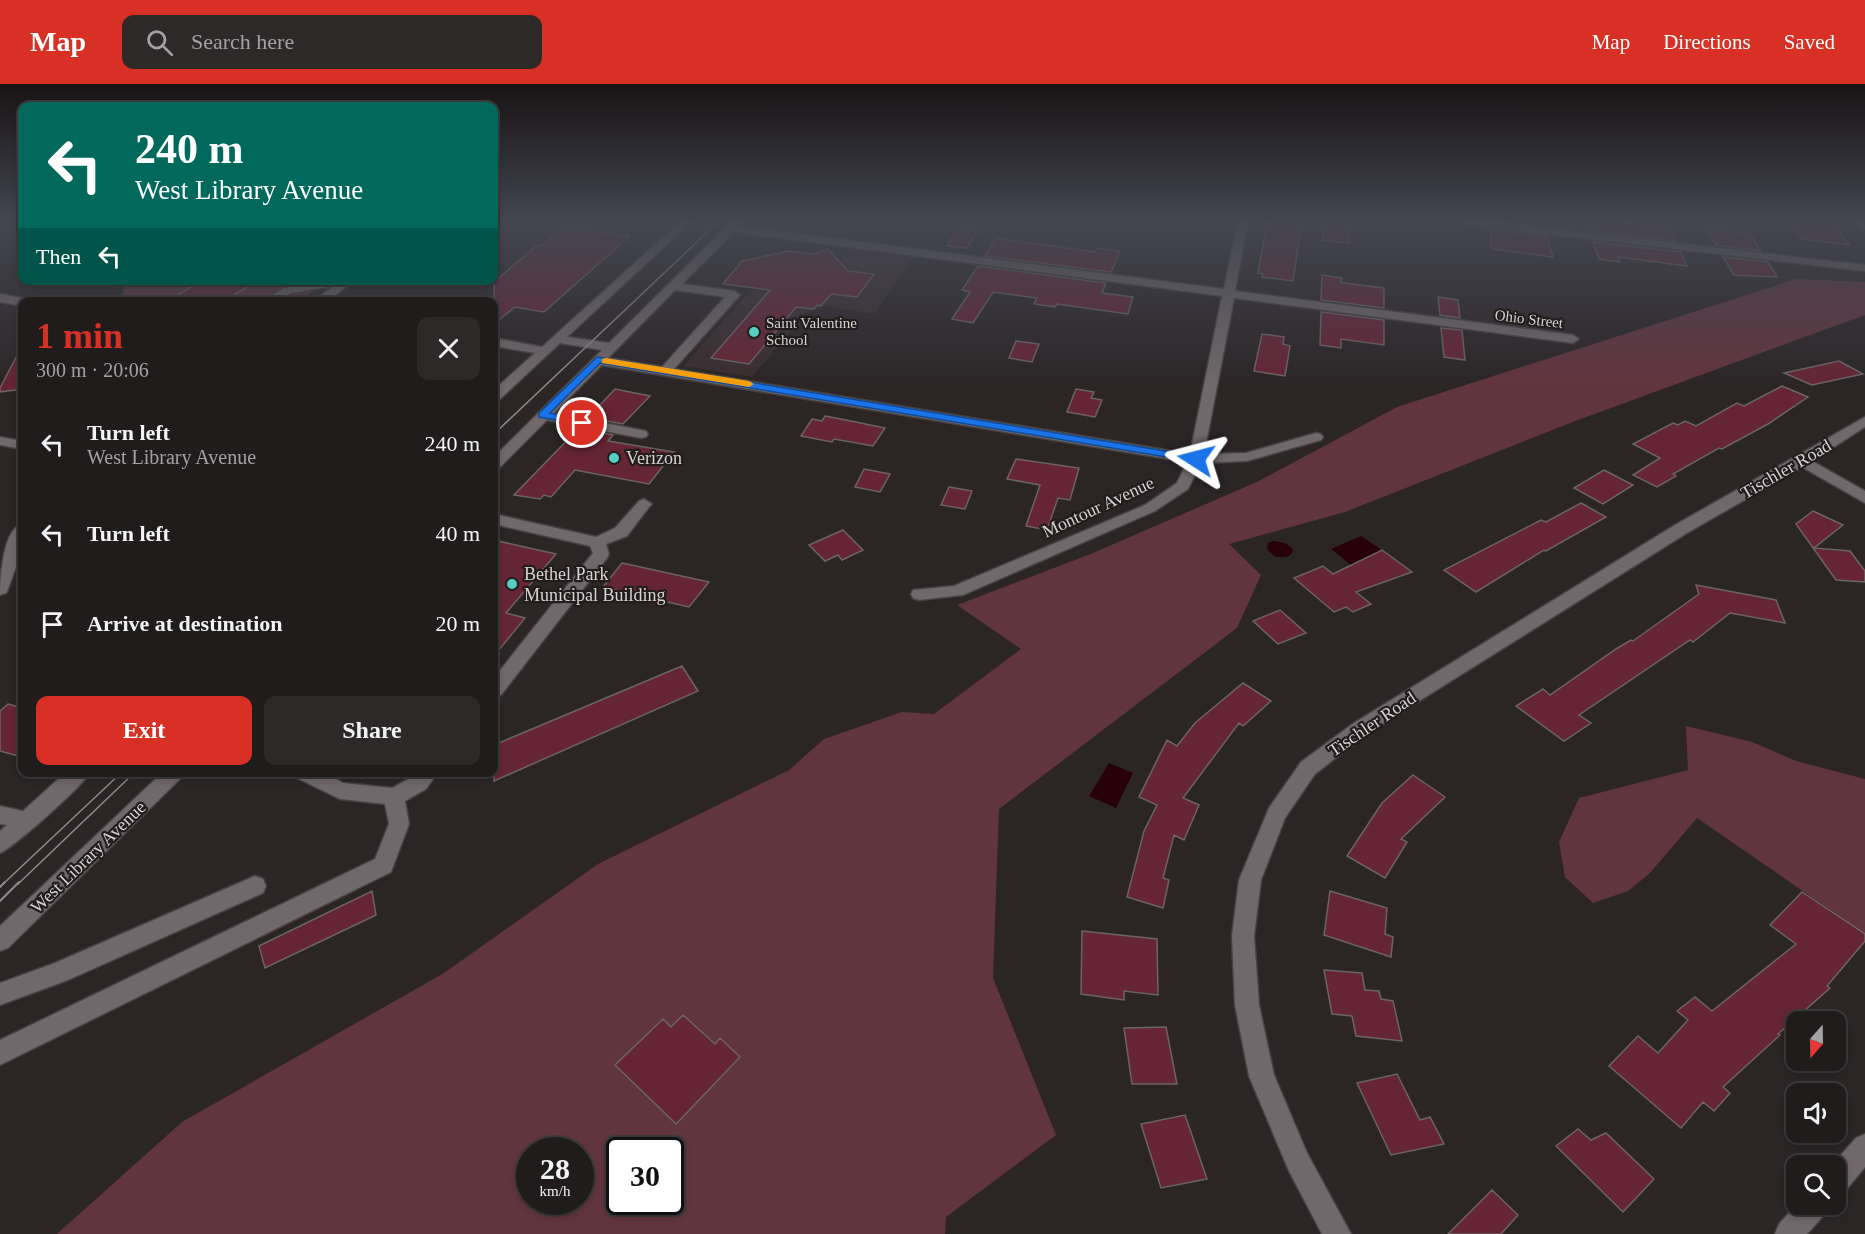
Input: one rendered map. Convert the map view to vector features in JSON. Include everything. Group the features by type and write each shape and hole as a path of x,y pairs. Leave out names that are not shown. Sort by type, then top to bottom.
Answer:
{"street":[{"path":"498,393 627,276"},
{"path":"498,461 682,276"},
{"name":"Ohio Street","path":"1092,276 1574,339"},
{"name":"Montour Avenue","path":"919,594 957,591 1150,508 1183,486 1196,459 1233,276"},
{"path":"276,297 288,290 318,285"},
{"path":"325,297 342,285"},
{"path":"666,370 734,295 671,286"},
{"path":"0,298 18,301"},
{"path":"558,339 610,346"},
{"path":"498,343 544,351"},
{"path":"597,360 1196,459 1247,457 1316,437"},
{"path":"682,387 693,375"},
{"path":"542,415 640,434"},
{"name":"Tischler Road","path":"1337,1234 1298,1162 1262,1076 1247,1005 1243,936 1250,880 1275,814 1308,768 1361,728 1681,529 1802,461 1865,421"},
{"path":"0,441 18,444"},
{"path":"1802,461 1851,487 1865,498"},
{"path":"498,520 597,542 621,532 645,504"},
{"path":"0,589 18,540"},
{"path":"498,685 601,554 597,542"},
{"path":"0,844 75,777"},
{"name":"West Library Avenue","path":"0,941 172,777"},
{"path":"313,777 340,791 394,797 419,783 424,777"},
{"path":"0,1053 383,865 399,824 394,797"},
{"path":"0,815 28,820"},
{"path":"0,994 60,972 255,886"},
{"path":"1846,1169 1865,1147"},
{"path":"1789,1234 1805,1215"}],"shaded area":[{"path":"900,276 874,314 825,306 804,314 752,377 683,366 751,290 765,292 828,277"},
{"path":"1796,279 1865,282 1865,315 1570,423 1345,512 1229,544 1261,575 1237,628 999,809 993,978 1056,1135 946,1217 945,1234 57,1234 182,1122 444,973 598,864 789,770 824,739 902,712 934,714 1021,649 957,605 1093,553 1259,481 1397,407"},
{"path":"125,285 324,285 304,297 121,297"},
{"path":"1361,536 1382,550 1351,565 1331,549"},
{"path":"1273,541 1285,543 1293,549 1291,555 1274,556 1267,549 1268,543"},
{"path":"1686,726 1752,742 1796,761 1865,779 1865,934 1697,818 1649,874 1628,891 1593,903 1565,877 1559,842 1579,798 1688,770"},
{"path":"1109,763 1133,773 1116,808 1089,796"}],"building":[{"path":"501,276 585,276 544,312 515,307 498,321 498,297 494,297 494,285 498,285 498,279"},
{"path":"730,276 873,276 857,297 831,294 821,306 817,305 814,309 796,307 749,364 711,358 770,290 723,284"},
{"path":"972,276 1051,276 1106,283 1102,293 1133,297 1128,314 1057,304 1055,307 1034,304 1037,298 993,292 973,323 952,319 970,292 962,290"},
{"path":"1262,276 1294,276 1293,281"},
{"path":"1322,276 1342,278 1341,282 1344,283 1384,288 1384,308 1321,300"},
{"path":"195,285 250,285 231,297 176,296"},
{"path":"1438,297 1458,300 1460,318 1440,315"},
{"path":"1321,312 1384,320 1384,345 1341,339 1341,348 1320,345"},
{"path":"1441,328 1462,330 1465,360 1444,357"},
{"path":"1262,334 1284,337 1283,344 1290,346 1285,376 1254,371"},
{"path":"1016,341 1039,344 1032,362 1009,358"},
{"path":"18,354 18,390 0,392"},
{"path":"1839,361 1863,374 1812,385 1784,373"},
{"path":"1782,386 1808,397 1768,424 1673,474 1676,476 1657,487 1633,475 1660,458 1633,444 1673,423 1678,425 1685,421 1696,426 1737,403 1744,406"},
{"path":"615,389 650,396 623,424 581,416 594,404 600,405"},
{"path":"1076,389 1094,392 1091,398 1102,400 1095,417 1067,412"},
{"path":"825,416 885,428 873,446 801,436 812,419 822,421"},
{"name":"Verizon","path":"579,428 613,435 608,441 674,452 649,484 575,470 551,497 544,495 540,499 514,495"},
{"path":"1016,459 1079,468 1070,500 1058,498 1047,530 1026,526 1040,485 1007,479"},
{"path":"864,469 890,474 880,492 855,487"},
{"path":"1604,470 1633,485 1603,504 1574,488"},
{"path":"949,487 972,491 965,509 941,505"},
{"path":"1581,503 1606,517 1546,551 1544,550 1476,592 1444,570 1541,520 1546,522"},
{"path":"1813,511 1843,525 1814,548 1850,551 1865,571 1865,582 1836,580 1796,524"},
{"path":"843,530 863,550 842,560 838,555 825,561 809,545"},
{"name":"Bethel Park Municipal Building","path":"498,541 556,554 506,613 525,618 498,651"},
{"path":"1382,550 1412,572 1356,592 1371,604 1353,612 1346,607 1334,612 1294,578 1323,566 1333,574"},
{"path":"622,563 709,582 689,607 603,587"},
{"path":"1696,585 1776,600 1785,623 1730,613 1693,642 1690,640 1579,715 1591,723 1564,741 1516,706 1543,689 1550,695 1616,649 1633,641 1699,594"},
{"path":"1280,610 1306,633 1278,644 1253,621"},
{"path":"682,666 698,691 494,781 494,777 498,777 498,743"},
{"path":"1243,683 1271,701 1243,726 1239,723 1183,798 1199,805 1184,840 1174,835 1163,878 1169,880 1163,908 1127,897 1144,831 1157,805 1139,797 1167,740 1177,746 1195,723"},
{"path":"8,704 18,707 18,756 0,751 0,711"},
{"path":"1413,775 1445,797 1401,839 1407,842 1385,878 1347,856 1382,803"},
{"path":"372,891 376,915 265,968 259,946"},
{"path":"1330,891 1387,908 1385,934 1393,937 1391,957 1324,935"},
{"path":"1802,892 1865,934 1865,941 1827,986 1830,988 1804,1011 1786,1011 1786,1027 1723,1087 1730,1093 1714,1111 1703,1102 1681,1128 1609,1066 1638,1036 1658,1053 1688,1020 1677,1011 1695,997 1712,1011 1796,944 1770,925"},
{"path":"1082,931 1157,939 1158,995 1124,991 1124,1000 1081,994"},
{"path":"1324,970 1362,973 1365,990 1379,991 1381,999 1393,1001 1402,1041 1356,1036 1352,1016 1332,1014"},
{"path":"683,1015 715,1044 720,1038 740,1057 676,1124 615,1065 663,1019 671,1027"},
{"path":"1166,1027 1177,1084 1132,1084 1124,1028"},
{"path":"1397,1074 1420,1120 1430,1117 1444,1144 1391,1155 1357,1083"},
{"path":"1185,1115 1207,1179 1161,1188 1141,1124"},
{"path":"1578,1129 1591,1140 1606,1133 1654,1179 1623,1212 1556,1146"},
{"path":"1492,1190 1518,1215 1501,1234 1448,1234"}],"tram line":[{"path":"498,430 661,276"},
{"path":"3,884 117,777"},
{"path":"18,884 130,777"},
{"path":"0,901 19,882"},
{"path":"0,887 3,884"}],"slow traffic":[{"path":"606,361 749,384"}],"place":[{"name":"Saint Valentine School","path":"754,332"},
{"name":"Verizon","path":"614,458"},
{"name":"Bethel Park Municipal Building","path":"512,584"}],"route":[{"path":"582,423 542,415 597,360 1196,459"}]}
